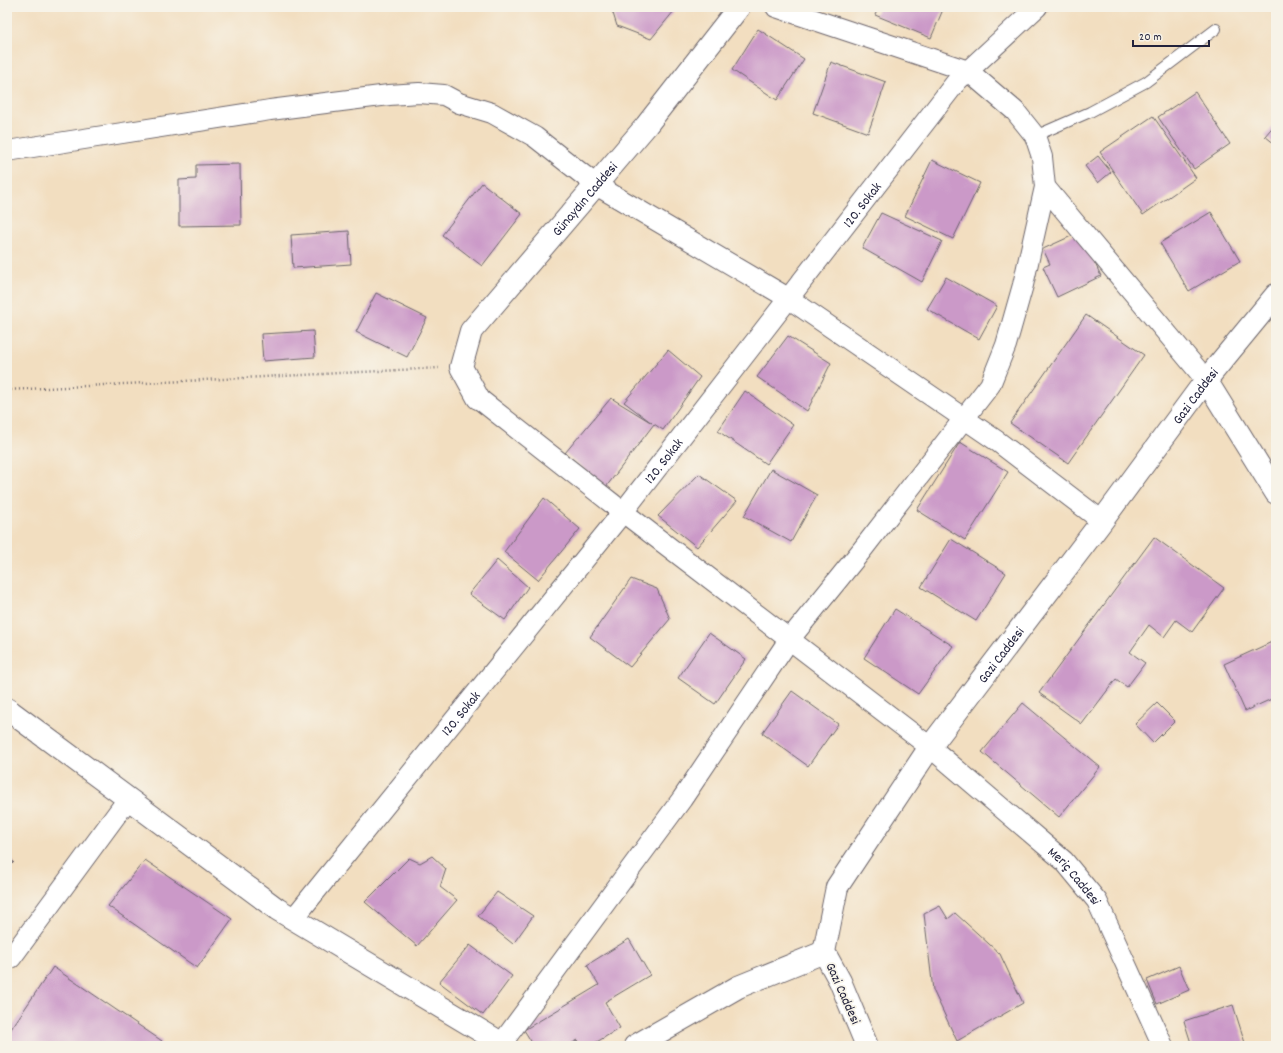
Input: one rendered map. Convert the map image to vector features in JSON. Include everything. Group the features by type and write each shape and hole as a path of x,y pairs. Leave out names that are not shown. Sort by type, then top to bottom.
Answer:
{"street":[{"name":"Günaydın Caddesi","path":"461,367 471,331 646,126 739,7"},
{"path":"7,709 278,909 504,1045 682,798 788,640 862,550 990,385 1006,345 1023,285 1045,187 1042,157 1035,136 1016,111 968,71 776,7"},
{"name":"120. Sokak","path":"294,918 623,512 957,81 1037,7"},
{"path":"7,151 270,110 419,92 444,95 460,103 492,114 535,137 596,185 788,298 997,441 1102,521"},
{"path":"1045,187 1206,380 1276,493"},
{"name":"Gazi Caddesi","path":"867,1046 840,981 824,952 838,887 930,747 1102,521 1206,380 1276,294"},
{"path":"461,367 478,398"},
{"name":"Meriç Caddesi","path":"478,398 788,640 930,747 1064,861 1097,901 1163,1046"},
{"path":"7,959 11,958 128,798"},
{"path":"635,1046 738,987 824,952"}],"lane":[{"path":"1035,136 1090,112 1146,82 1216,29"}],"path":[{"path":"7,390 461,367"}],"building":[{"path":"611,7 669,7 674,11 651,39 617,26"},
{"path":"879,7 944,7 931,38 875,15"},
{"path":"758,29 804,59 777,100 732,70"},
{"path":"831,62 886,82 868,133 813,113"},
{"path":"1195,92 1230,144 1194,169 1158,117"},
{"path":"1153,116 1196,178 1143,215 1100,152"},
{"path":"1276,123 1276,145 1265,136"},
{"path":"1098,156 1111,172 1098,183 1085,166"},
{"path":"932,160 980,183 953,239 905,216"},
{"path":"240,164 241,225 179,226 179,180 196,179 196,165"},
{"path":"482,183 522,214 482,266 442,235"},
{"path":"1211,212 1240,261 1189,291 1160,243"},
{"path":"881,213 942,241 922,282 862,248"},
{"path":"349,231 351,264 293,268 291,235"},
{"path":"1080,232 1101,276 1057,297 1043,267 1050,264 1043,249"},
{"path":"946,277 997,306 979,339 927,309"},
{"path":"376,293 427,318 407,357 356,332"},
{"path":"1086,315 1144,355 1068,463 1010,423"},
{"path":"313,331 315,357 263,361 261,334"},
{"path":"788,336 831,363 807,411 757,377"},
{"path":"668,350 700,377 663,430 654,424 606,487 565,453 611,398 652,423 624,402"},
{"path":"745,391 793,425 766,464 718,431"},
{"path":"960,442 1008,472 965,540 917,510"},
{"path":"771,469 817,495 791,542 744,516"},
{"path":"699,474 737,501 697,547 658,516"},
{"path":"544,498 580,529 538,580 504,552"},
{"path":"1154,537 1224,588 1192,632 1176,620 1164,637 1149,625 1130,652 1145,663 1127,687 1116,679 1082,724 1039,693"},
{"path":"951,539 1006,573 976,621 921,587"},
{"path":"497,560 528,587 505,620 469,594"},
{"path":"631,579 657,589 670,619 630,667 590,637"},
{"path":"895,609 953,646 918,694 864,658"},
{"path":"709,633 746,659 715,704 678,678"},
{"path":"1274,641 1276,646 1276,697 1245,711 1224,664"},
{"path":"792,691 838,724 808,766 762,733"},
{"path":"1023,703 1100,767 1059,817 982,752"},
{"path":"1157,703 1175,721 1153,743 1135,724"},
{"path":"7,856 14,862 7,869"},
{"path":"432,856 446,869 440,887 457,900 417,946 365,902 409,858 420,863"},
{"path":"145,860 232,919 197,968 108,906"},
{"path":"497,892 533,916 513,944 478,916"},
{"path":"940,906 948,919 955,913 1000,954 1023,1003 957,1041 933,990 924,914"},
{"path":"629,939 650,975 605,1002 620,1028 590,1046 582,1046 578,1040 567,1046 534,1046 524,1030 599,985 587,965"},
{"path":"470,945 512,976 483,1015 439,982"},
{"path":"1179,966 1189,990 1157,1004 1147,980"},
{"path":"53,967 162,1041 159,1046 7,1046 7,1035"},
{"path":"1233,1005 1246,1046 1192,1046 1184,1021"}]}
